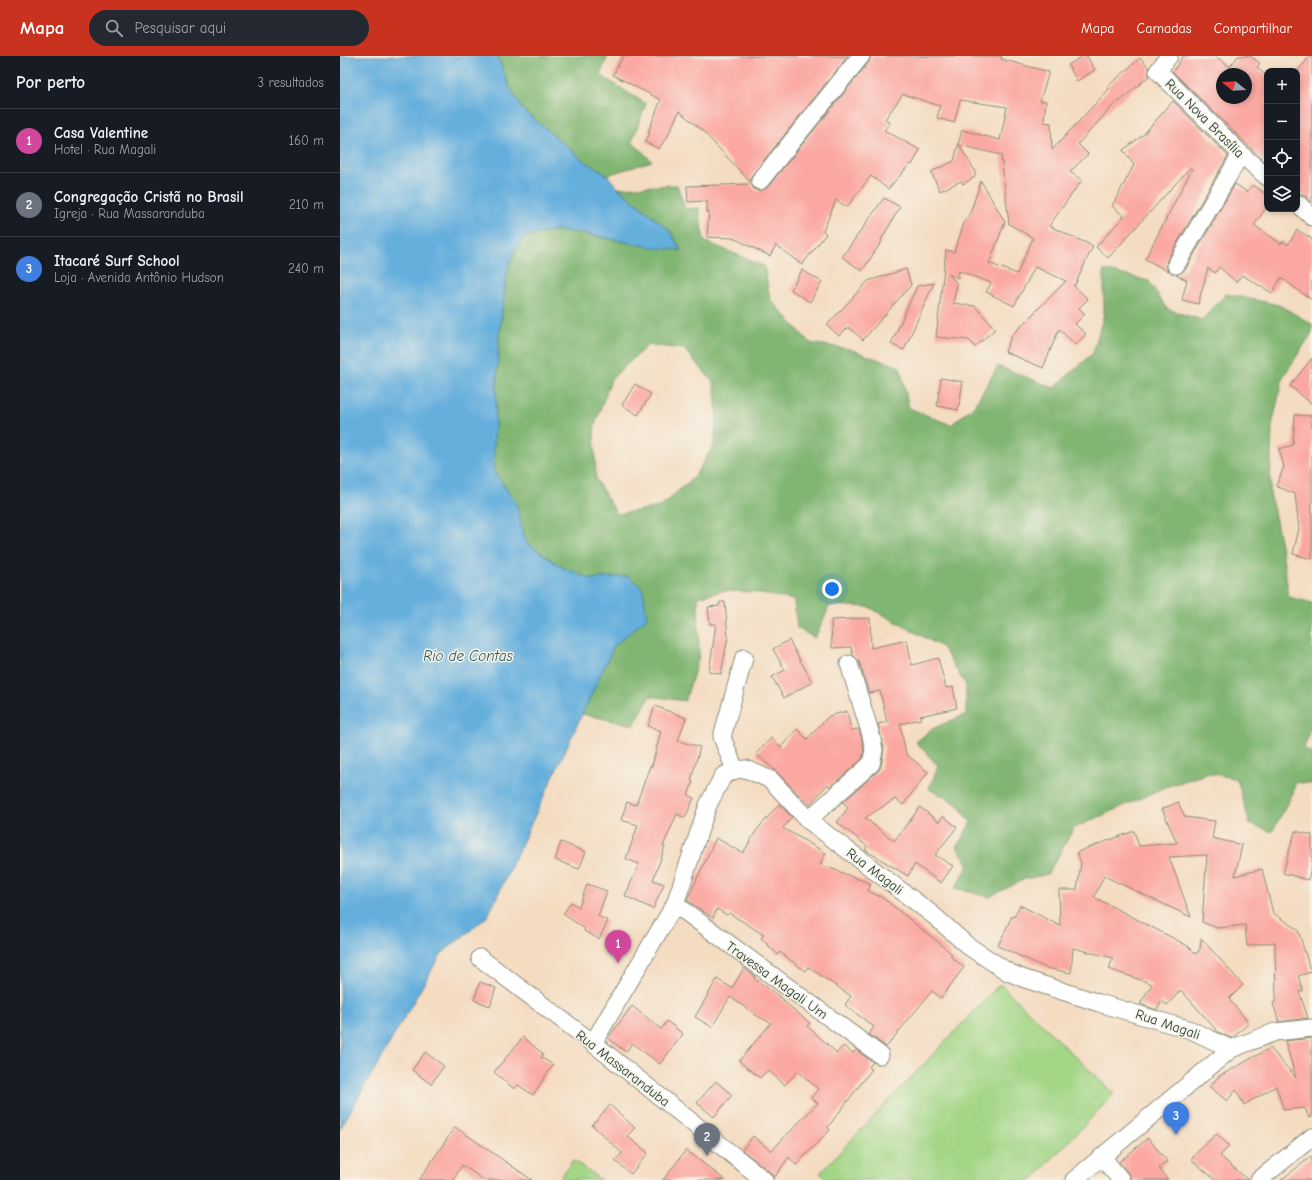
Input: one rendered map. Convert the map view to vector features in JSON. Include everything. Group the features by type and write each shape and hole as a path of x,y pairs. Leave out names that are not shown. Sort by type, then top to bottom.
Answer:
{"street":[{"path":"760,181 860,56"},
{"name":"Rua Nova Brasília","path":"1169,56 1158,71 1241,154 1266,176"},
{"path":"1176,265 1241,154"},
{"path":"1300,206 1312,217"},
{"path":"593,1043 675,904 708,805 723,776 735,770 722,737 744,658"},
{"path":"808,820 871,764 874,750 871,735 849,664"},
{"name":"Rua Magali","path":"735,770 746,769 771,780 808,820 933,915 968,946 1008,972 1099,1003 1191,1030 1231,1050"},
{"name":"Travessa Magali Um","path":"675,904 880,1056"},
{"name":"Rua Massaranduba","path":"480,958 593,1043 764,1180"},
{"path":"1074,1180 1231,1050 1275,1032 1312,1028"},
{"path":"1259,1180 1312,1137"},
{"path":"1102,1157 1122,1180"}],"green space":[{"path":"497,56 608,56 600,75 646,104 632,142 652,161 607,175 583,160 522,109 510,88"},
{"path":"677,185 685,209 699,208 704,241 764,266 770,299 810,343 849,349 900,367 909,408 951,425 975,405 998,366 1054,388 1093,353 1104,314 1104,270 1149,281 1167,309 1202,320 1226,294 1279,305 1312,324 1312,333 1283,377 1272,426 1270,493 1282,550 1289,597 1312,603 1312,722 1304,749 1312,752 1312,784 1295,782 1293,793 1272,832 1250,824 1237,779 1210,773 1168,786 1074,828 1048,874 1025,879 989,897 955,888 969,865 957,847 971,822 957,804 929,789 938,766 916,742 932,729 966,714 966,685 942,647 869,607 830,605 815,638 797,628 794,600 754,592 723,591 698,597 699,657 685,701 650,696 634,725 582,714 614,646 647,618 628,576 590,579 560,566 526,542 516,503 493,470 499,336 508,268 521,241 528,236 555,230 580,233 657,248 681,250 669,230 618,188","holes":["648,345 684,349 714,383 717,411 714,445 694,477 660,507 617,514 596,480 594,428 611,379"]},
{"path":"1000,984 1114,1094 1032,1180 827,1180 820,1173"},
{"path":"573,1160 601,1180 559,1180"}],"water":[{"name":"Rio de Contas","path":"340,56 497,56 510,88 522,109 583,160 607,175 618,188 669,230 681,250 656,248 580,233 555,230 528,236 521,241 508,268 499,336 493,470 516,503 526,542 560,566 590,579 628,576 643,589 647,618 614,646 488,916 441,954 340,1129"}],"building":[{"path":"623,56 848,56 752,175 750,182 703,131 679,111 666,140 665,139 659,149 645,142 650,133 648,132 661,100 613,75"},
{"path":"871,56 1002,56 1001,59 1049,72 1040,101 1046,101 1044,122 1051,123 1052,150 1109,89 1107,87 1140,58 1149,68 1149,76 1119,102 1118,100 1078,144 1088,154 1070,172 1082,180 1049,226 1093,246 1075,285 1073,285 1088,299 1079,308 1085,314 1075,324 1086,334 1076,345 1059,329 1043,368 1005,352 1012,335 1066,281 1035,267 1014,306 986,292 991,283 959,271 958,278 949,274 957,284 953,303 975,306 995,329 975,347 969,340 936,337 946,250 954,252 966,218 968,219 981,181 1005,222 989,263 1017,274 1033,238 1009,224 1001,155 959,145 975,171 975,177 963,184 961,181 940,191 931,172 954,161 962,130 1000,140 1007,107 960,100 954,123 937,118 940,106 903,94 885,119 890,123 884,130 920,150 912,165 910,164 888,189 871,176 847,207 836,200 823,231 826,234 802,265 776,245 770,256 733,238 707,237 709,212 707,212 707,201 688,202 687,186 751,184 754,189 759,191 767,188 869,62"},
{"path":"1083,56 1087,56 1095,70 1077,81 1068,65"},
{"path":"1183,56 1215,56 1230,67 1238,56 1250,56 1260,63 1257,67 1264,74 1264,161 1173,72"},
{"path":"1310,56 1312,56 1312,203 1304,195 1300,194 1300,68"},
{"path":"1173,101 1228,156 1167,260 1166,265 1168,271 1145,259 1192,169 1190,168 1108,258 1096,247 1124,216 1112,206 1134,165 1123,150 1142,136"},
{"path":"1235,184 1247,192 1253,185 1264,193 1264,211 1254,225 1281,244 1283,241 1288,245 1297,230 1312,239 1312,300 1281,278 1272,293 1242,275 1236,282 1219,267 1215,273 1208,268 1198,304 1182,300 1187,280 1176,275 1185,270"},
{"path":"884,198 900,207 881,240 882,241 862,271 842,257"},
{"path":"906,269 911,285 863,340 848,327 839,336 827,325 868,281"},
{"path":"802,270 822,282 810,302 791,290"},
{"path":"934,283 904,350 891,344 917,286"},
{"path":"1312,358 1312,404 1290,386"},
{"path":"941,378 963,382 958,410 937,406"},
{"path":"635,384 651,394 638,415 622,405"},
{"path":"1295,415 1312,416 1312,559 1293,554 1299,529 1295,494 1276,486 1284,467 1279,449 1293,445"},
{"path":"720,602 725,602 728,637 721,674 709,672 716,624 710,624 708,607 719,606"},
{"path":"870,618 871,648 907,640 912,665 938,658 946,688 953,687 957,708 920,716 921,719 900,724 906,754 928,772 903,805 895,799 865,818 894,841 920,807 939,822 943,816 957,827 935,855 953,866 941,883 915,864 908,876 865,850 867,846 837,822 848,808 843,802 881,767 884,748 878,724 887,722 880,691 869,693 859,661 853,655 851,647 832,648 831,620"},
{"path":"789,640 812,682 784,698 772,677 785,670 773,649"},
{"path":"655,706 686,718 678,741 700,747 691,781 693,782 688,795 694,798 685,818 677,814 663,846 665,847 653,880 664,884 653,909 625,896 639,864 626,859 638,825 621,820 627,802 636,805 650,766 652,766 661,731 648,726"},
{"path":"847,711 851,730 859,729 864,750 862,759 830,787 828,784 809,805 778,773 756,754 771,738 781,747 797,729 807,739 829,716"},
{"path":"1178,802 1185,817 1215,821 1212,838 1242,845 1235,876 1262,869 1273,913 1298,930 1311,972 1298,976 1303,991 1299,992 1308,1018 1279,1022 1273,1003 1276,1001 1275,942 1247,946 1245,925 1217,928 1202,922 1207,855 1169,857 1191,917 1104,876 1094,897 1188,946 1196,954 1200,949 1201,938 1243,985 1229,999 1249,1023 1231,1038 1218,1032 1181,990 1167,1005 1162,1001 1157,1010 1140,1004 1152,984 1109,969 1113,958 1073,948 1071,973 1046,968 998,946 1012,916 1014,917 1020,905 1060,926 1059,890 1077,890 1081,863 1077,852 1134,831 1139,846 1177,843 1162,809"},
{"path":"779,804 792,817 783,828 826,853 820,864 871,884 868,891 883,898 938,942 952,954 950,956 964,967 941,998 932,991 886,1047 869,1034 874,1027 845,1005 851,996 808,967 805,971 780,952 778,955 761,938 764,935 729,913 727,915 717,909 713,918 687,900 716,838 743,853 756,831"},
{"path":"1295,831 1312,835 1312,864 1308,880 1283,873"},
{"path":"561,842 586,852 579,869 555,860"},
{"path":"587,884 607,891 598,916 608,921 599,939 584,931 585,929 563,914 571,902 579,907"},
{"path":"744,968 755,976 754,978 784,1000 783,1001 810,1023 807,1026 837,1053 843,1046 853,1053 856,1050 873,1062 869,1067 872,1069 828,1127 830,1130 796,1165 789,1157 774,1178 770,1172 742,1150 753,1136 771,1151 818,1103 811,1098 818,1089 798,1071 785,1085 768,1070 760,1078 739,1061 771,1023 759,1017 730,997 712,1027 695,1017 717,979 732,988"},
{"path":"480,982 496,988 490,1006 474,1000"},
{"path":"632,1006 661,1029 667,1021 683,1034 660,1064 632,1043 626,1052 608,1038"},
{"path":"523,1037 543,1054 541,1057 553,1065 533,1095 518,1085 514,1089 494,1072"},
{"path":"1312,1038 1312,1117 1309,1118 1305,1108 1284,1110 1276,1086 1244,1105 1236,1090 1227,1101 1210,1087 1218,1077 1270,1048 1296,1078 1285,1041"},
{"path":"425,1052 444,1066 431,1084 412,1070"},
{"path":"716,1081 732,1095 714,1117 697,1103"},
{"path":"610,1105 635,1128 627,1136 648,1153 631,1174 615,1161 622,1153 592,1125"},
{"path":"455,1127 532,1180 484,1180 462,1165 453,1180 419,1180"},
{"path":"1217,1134 1229,1146 1220,1156 1248,1180 1215,1180 1191,1159"},
{"path":"1148,1138 1167,1161 1159,1168 1168,1180 1131,1180 1129,1174 1119,1162"},
{"path":"686,1150 725,1180 663,1180"},
{"path":"1312,1156 1312,1180 1281,1180"}],"place":[{"name":"Casa Valentine","path":"618,963"},
{"name":"Itacaré Surf School","path":"1176,1135"},
{"name":"Congregação Cristã no Brasil","path":"707,1156"}]}
